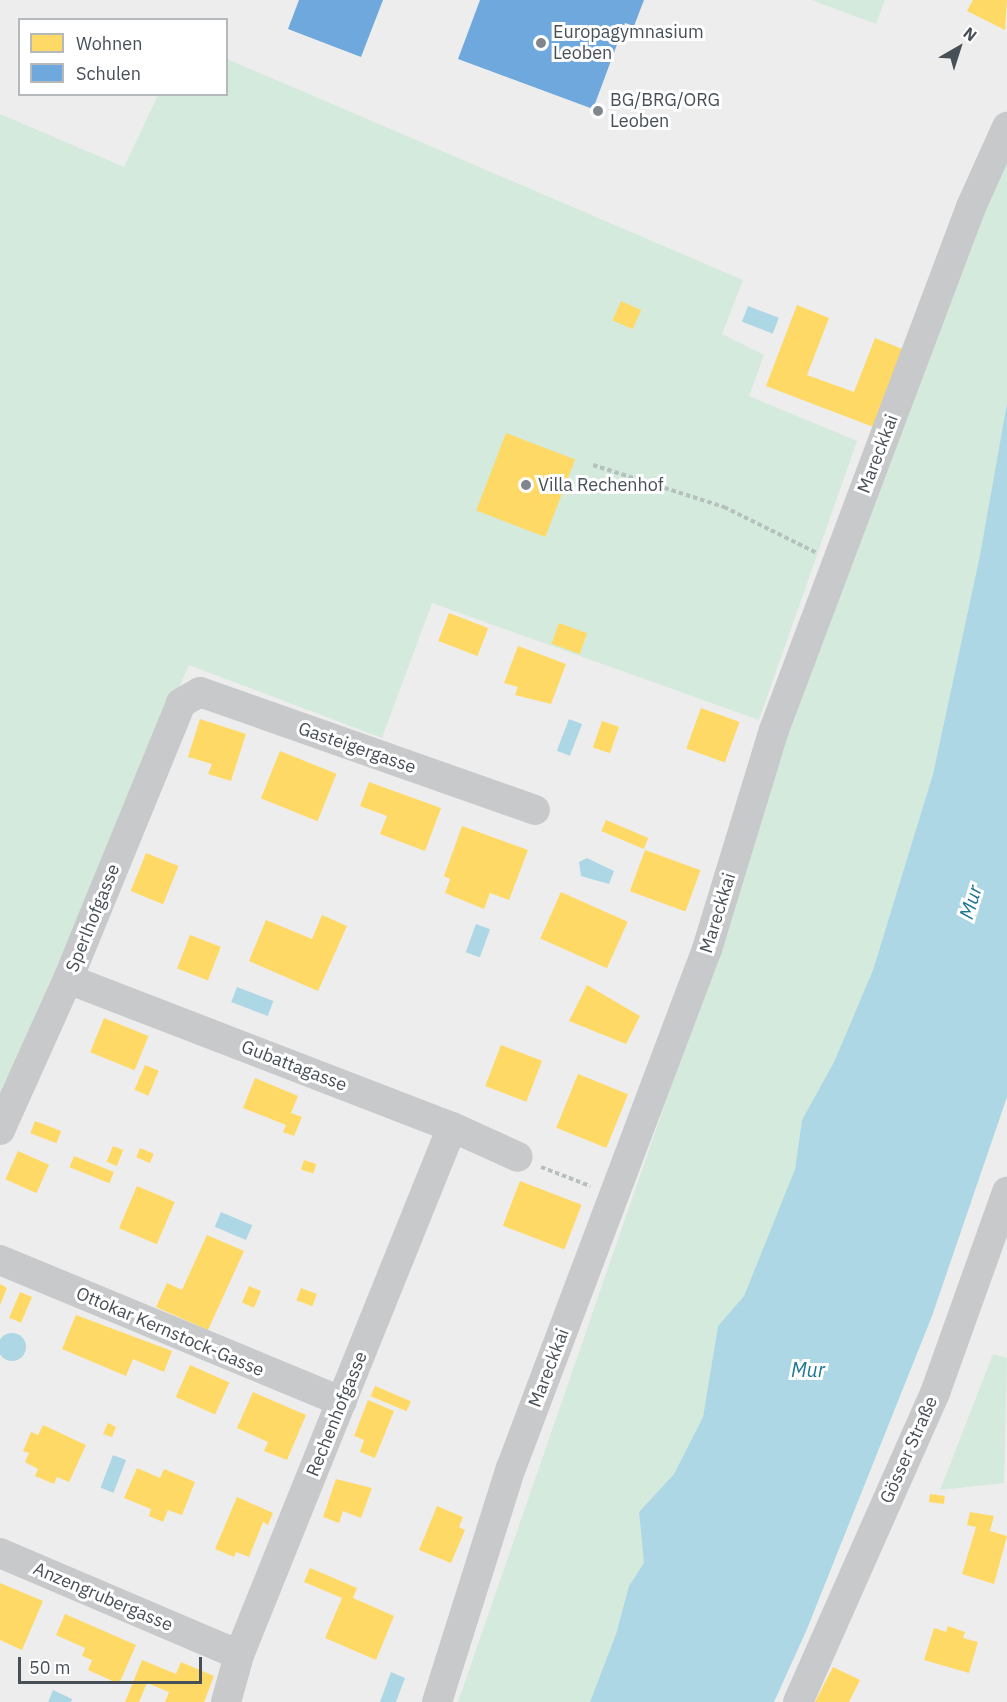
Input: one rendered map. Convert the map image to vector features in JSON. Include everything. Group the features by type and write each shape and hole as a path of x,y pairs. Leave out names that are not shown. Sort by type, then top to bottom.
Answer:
{"street":[{"name":"Mareckkai","path":"437,1702 511,1468 707,949 774,729 971,207 1007,127"},
{"name":"Gasteigergasse","path":"181,703 200,692 535,810"},
{"name":"Sperlhofgasse","path":"0,1130 68,979 181,703"},
{"name":"Gubattagasse","path":"68,979 452,1127 518,1157"},
{"name":"Rechenhofgasse","path":"226,1702 239,1655 452,1127"},
{"name":"Gösser Straße","path":"798,1702 935,1393 1007,1192"},
{"name":"Ottokar Kernstock-Gasse","path":"0,1260 342,1402"},
{"name":"Anzengrubergasse","path":"0,1553 239,1655"}],"path":[{"path":"593,465 724,507 813,552"},
{"path":"518,1157 615,1196"}],"green space":[{"path":"811,0 885,0 876,24"},
{"path":"228,59 743,280 722,334 764,355 749,396 857,441 759,720 432,603 382,738 189,665 0,1095 0,114 124,167 158,96 228,96"},
{"path":"1007,156 1007,403 980,555 933,774 873,970 834,1062 802,1120 795,1169 744,1296 718,1326 703,1417 674,1474 639,1512 644,1563 629,1586 616,1634 590,1702 458,1702 717,953 788,729 958,268"},
{"path":"993,1354 1007,1358 1004,1483 940,1490"}],"water":[{"path":"748,306 779,318 773,334 742,322"},
{"name":"Mur","path":"1007,403 1007,1097 932,1316 807,1629 774,1702 590,1702 616,1634 629,1586 644,1563 639,1512 674,1474 703,1417 718,1326 744,1296 795,1169 802,1120 834,1062 873,970 933,774 980,555"},
{"path":"569,719 582,724 570,756 557,751"},
{"path":"587,858 614,871 609,884 581,876 579,862"},
{"path":"476,924 490,929 480,957 466,952"},
{"path":"237,987 273,1001 268,1016 231,1002"},
{"path":"221,1212 252,1225 246,1240 215,1227"},
{"path":"7,1334 17,1334 25,1342 25,1352 17,1360 7,1360 -1,1352 -1,1342"},
{"path":"113,1455 126,1460 114,1493 100,1488"},
{"path":"391,1672 405,1678 396,1702 380,1702"},
{"path":"53,1690 72,1699 71,1702 48,1702"}],"building: Wohnen":[{"path":"973,0 1007,0 1005,30 967,11"},
{"path":"621,301 641,310 633,329 612,320"},
{"path":"797,305 829,318 807,375 854,392 875,338 905,350 876,428 766,386"},
{"name":"Villa Rechenhof","path":"506,433 575,460 545,537 476,510"},
{"path":"449,613 488,628 477,656 438,641"},
{"path":"559,623 587,633 580,654 551,644"},
{"path":"518,646 566,664 551,704 515,695 518,687 504,683"},
{"path":"701,708 740,722 725,762 686,748"},
{"path":"200,719 246,734 231,781 208,774 212,764 188,757"},
{"path":"602,721 619,727 610,753 593,747"},
{"path":"280,751 337,774 317,821 261,798"},
{"path":"369,782 441,808 425,851 380,834 387,816 360,806"},
{"path":"606,820 648,838 644,849 601,831"},
{"path":"462,826 528,850 509,900 490,893 484,909 445,893 450,879 444,876"},
{"path":"645,850 700,870 685,912 630,891"},
{"path":"146,853 178,866 163,904 131,891"},
{"path":"561,892 628,922 607,968 540,939"},
{"path":"322,915 347,926 318,991 249,961 266,920 312,939"},
{"path":"190,935 221,947 208,980 177,969"},
{"path":"587,985 640,1016 626,1044 569,1021"},
{"path":"104,1018 149,1036 135,1070 90,1052"},
{"path":"501,1045 542,1061 526,1102 485,1086"},
{"path":"145,1065 159,1071 148,1096 134,1090"},
{"path":"578,1074 628,1094 606,1148 556,1128"},
{"path":"255,1078 298,1096 291,1113 302,1117 294,1136 283,1132 286,1125 243,1108"},
{"path":"35,1121 61,1131 56,1143 30,1133"},
{"path":"113,1146 123,1150 117,1166 107,1162"},
{"path":"140,1148 154,1154 150,1163 136,1157"},
{"path":"18,1151 49,1165 36,1193 5,1179"},
{"path":"74,1156 114,1172 109,1183 70,1167"},
{"path":"304,1160 316,1164 313,1174 301,1170"},
{"path":"520,1181 582,1205 564,1249 503,1226"},
{"path":"137,1186 175,1202 157,1244 119,1228"},
{"path":"207,1235 244,1251 208,1330 156,1307 167,1283 182,1290"},
{"path":"0,1284 7,1288 0,1305"},
{"path":"249,1286 261,1291 254,1308 242,1303"},
{"path":"301,1288 317,1294 312,1306 296,1300"},
{"path":"20,1292 32,1297 21,1323 9,1318"},
{"path":"76,1315 172,1351 164,1372 133,1359 126,1376 62,1349"},
{"path":"190,1365 229,1382 215,1414 176,1397"},
{"path":"375,1386 411,1401 407,1411 371,1396"},
{"path":"253,1392 306,1415 287,1460 264,1451 268,1442 237,1428"},
{"path":"368,1400 394,1411 375,1458 360,1452 364,1440 354,1436"},
{"path":"108,1423 116,1427 112,1437 103,1434"},
{"path":"43,1425 86,1445 69,1482 57,1477 54,1484 35,1476 38,1469 25,1462 29,1453 23,1451 31,1432 38,1435"},
{"path":"137,1468 160,1478 164,1469 195,1482 182,1515 168,1510 163,1522 149,1516 151,1509 124,1498"},
{"path":"336,1479 372,1488 361,1518 343,1511 339,1523 323,1517"},
{"path":"930,1494 945,1496 944,1504 929,1502"},
{"path":"237,1497 273,1513 268,1525 263,1522 249,1557 236,1552 234,1557 215,1549"},
{"path":"437,1506 463,1517 459,1527 465,1530 451,1563 419,1550"},
{"path":"970,1512 994,1516 990,1531 1007,1536 994,1584 962,1574 976,1527 967,1525"},
{"path":"310,1568 357,1588 353,1598 394,1616 376,1660 325,1638 342,1598 304,1582"},
{"path":"0,1583 43,1601 22,1650 0,1640"},
{"path":"65,1614 136,1645 119,1684 88,1670 92,1660 82,1656 85,1648 56,1635"},
{"path":"948,1626 965,1632 963,1638 978,1642 969,1673 924,1660 934,1628 946,1632"},
{"path":"142,1660 176,1674 181,1662 214,1676 204,1702 165,1702 169,1692 147,1683 139,1702 125,1702"},
{"path":"833,1667 860,1680 849,1702 815,1702"}],"building: Schulen":[{"path":"299,0 383,0 361,57 288,29"},
{"name":"Europagymnasium Leoben","path":"480,0 644,0 634,26 625,23 593,109 458,59"}],"place":[{"name":"Europagymnasium Leoben","path":"541,43"},
{"name":"BG/BRG/ORG Leoben","path":"598,111"},
{"name":"Villa Rechenhof","path":"526,485"}]}
